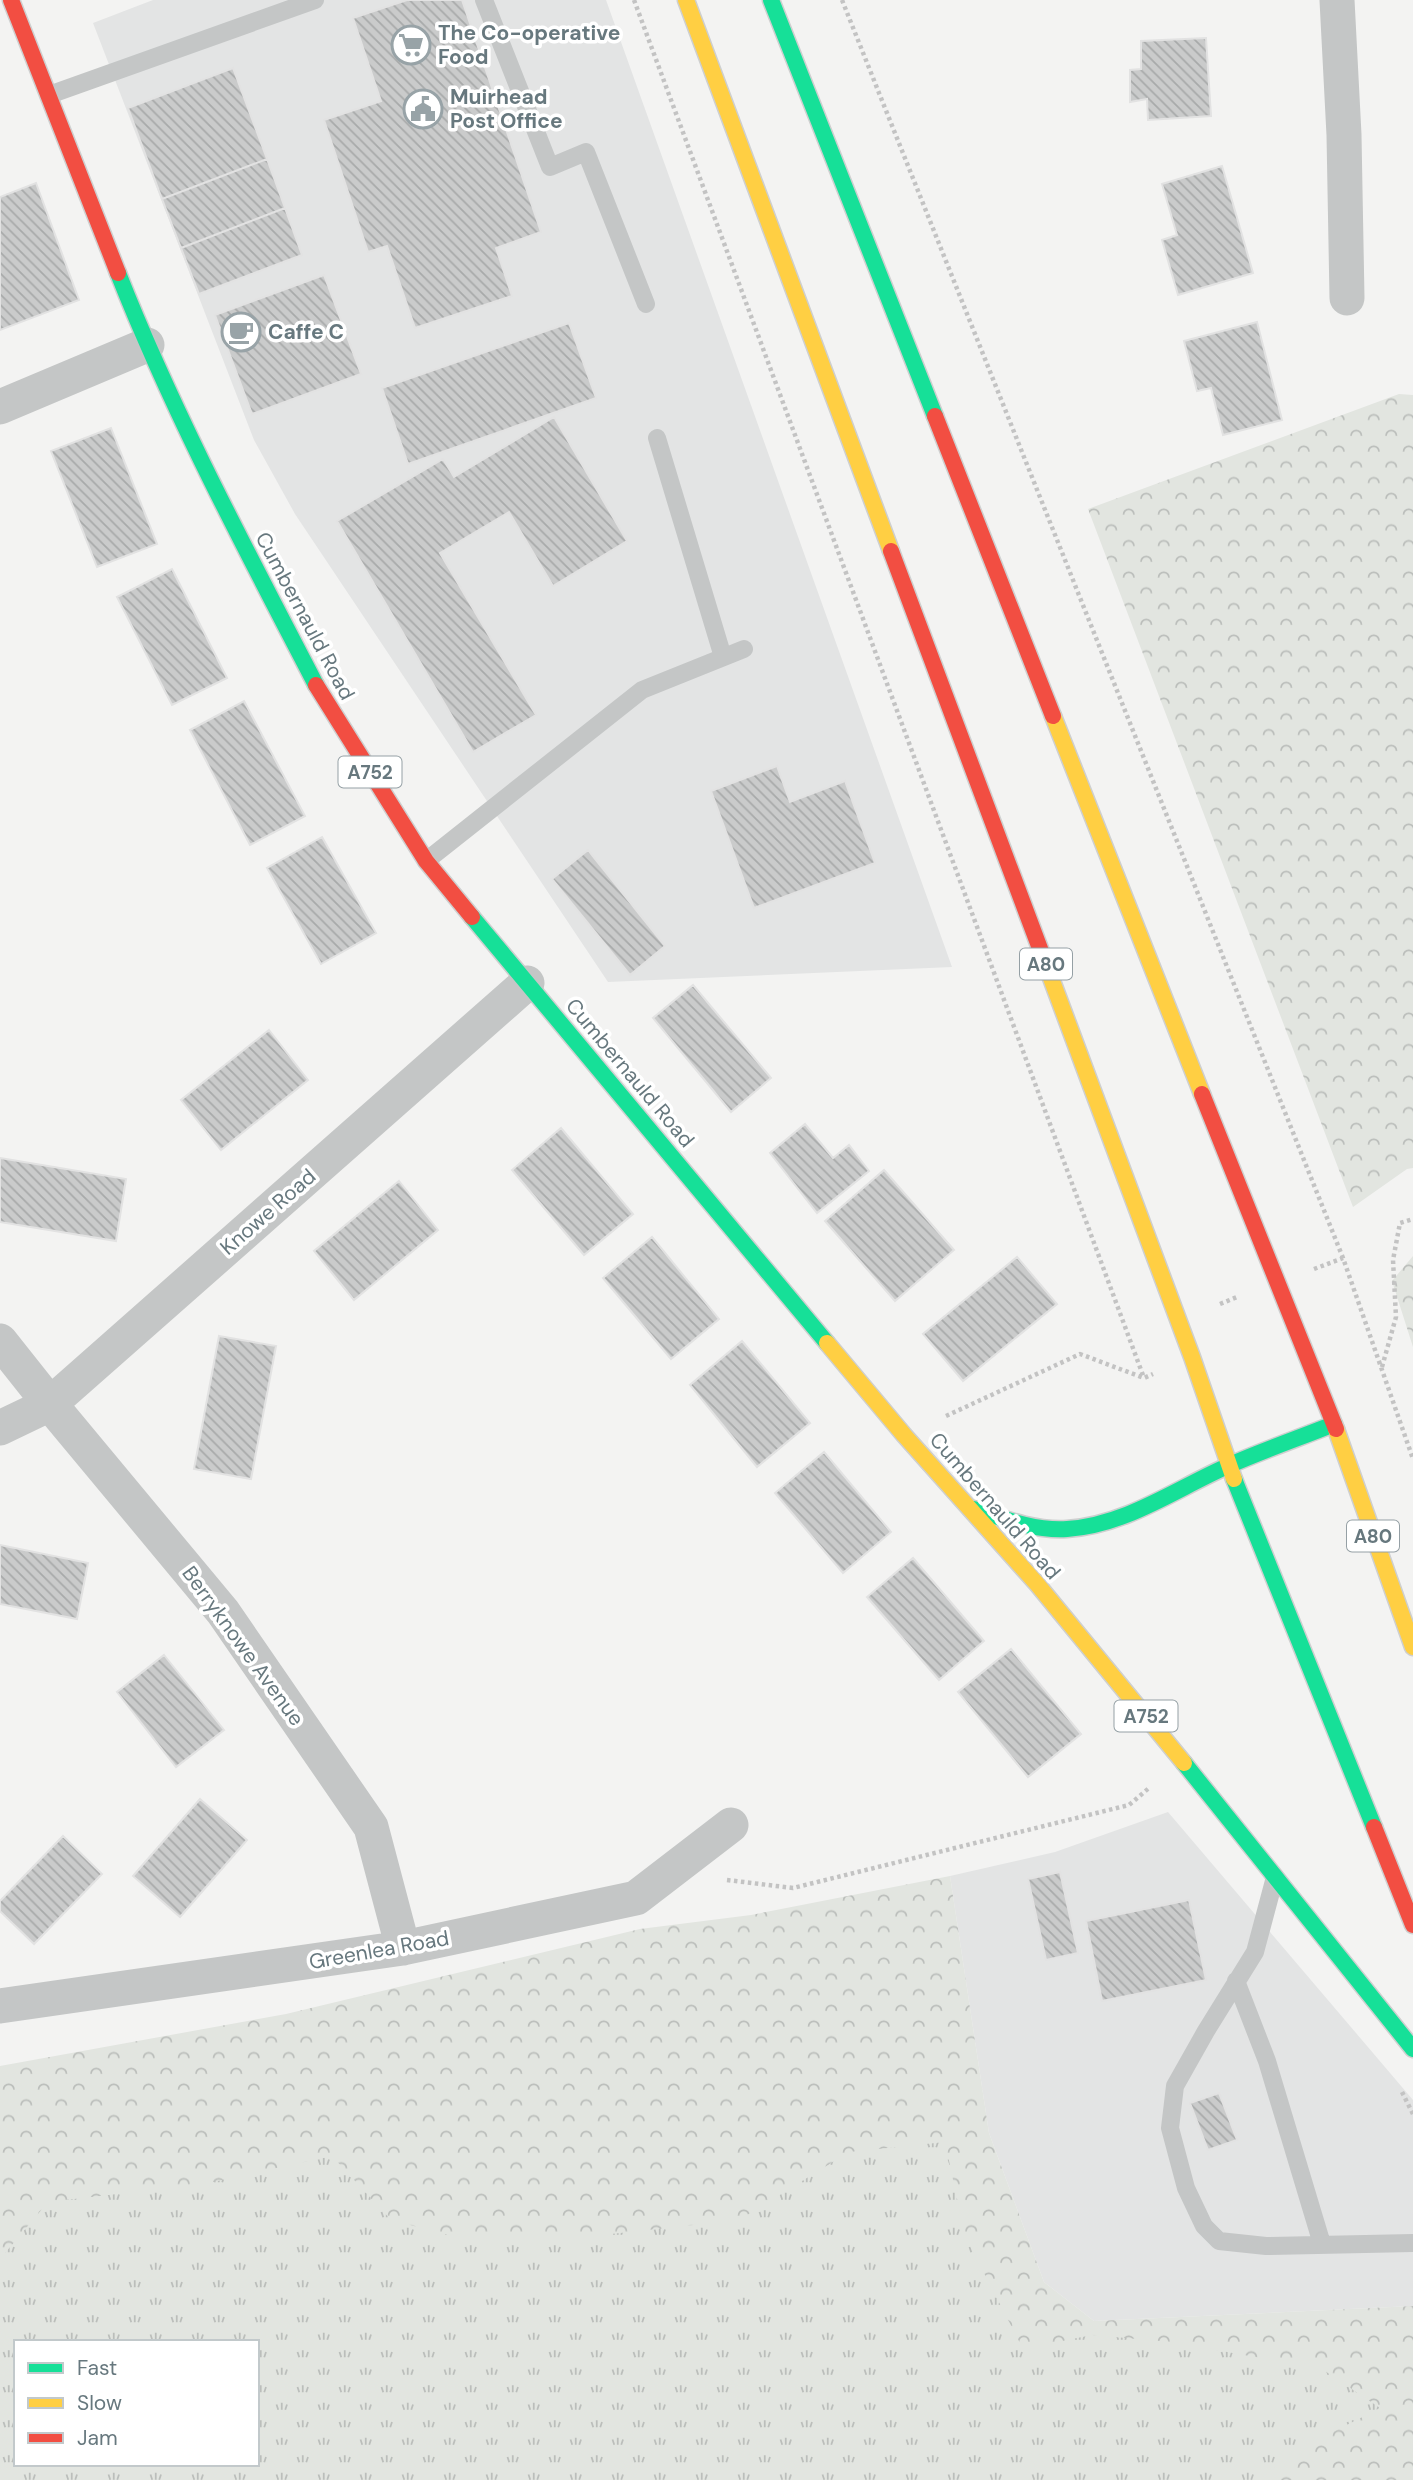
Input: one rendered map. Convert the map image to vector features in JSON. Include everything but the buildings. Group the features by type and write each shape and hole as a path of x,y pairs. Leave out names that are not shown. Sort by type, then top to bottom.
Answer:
{"main road":[{"name":"Cumbernauld Road","path":"11,0 147,345 231,521 323,698 426,861 904,1435 974,1509 1182,1760 1413,2049"},
{"name":"A80","path":"686,0 1192,1357 1229,1465 1413,1925"},
{"name":"A80","path":"771,0 1334,1424 1413,1647"},
{"name":"A752","path":"974,1509 1020,1524 1066,1529 1101,1522 1135,1512 1229,1465 1334,1424"}],"street":[{"path":"1337,0 1344,135 1347,298"},
{"path":"0,407 147,345"},
{"name":"Knowe Road","path":"0,1428 50,1404 527,983"},
{"name":"Berryknowe Avenue","path":"0,1341 223,1612 372,1828 403,1948"},
{"name":"Greenlea Road","path":"0,2006 403,1948 636,1898 731,1825"}],"lane":[{"path":"49,95 315,0"},
{"path":"484,0 550,167 586,152 646,304"},
{"path":"657,438 723,657"},
{"path":"426,861 642,690 744,649"},
{"path":"1275,1877 1255,1952 1175,2086 1170,2128 1186,2188 1204,2226 1219,2241 1266,2246 1413,2243"},
{"path":"1236,1981 1267,2061 1322,2244"}],"path":[{"path":"634,0 1144,1378"},
{"path":"842,0 1343,1258 1413,1459"},
{"path":"1381,1369 1396,1317 1393,1260 1400,1223 1413,1219"},
{"path":"1224,1314 1219,1304 1343,1258"},
{"path":"904,1435 1080,1354 1144,1378 1192,1357"},
{"path":"668,1874 793,1888 1129,1805 1182,1760"}],"shaded area":[{"path":"153,0 606,0 952,967 608,982 295,514 254,440 93,23"},
{"path":"1168,1812 1413,2100 1413,2306 1094,2321 1044,2282 989,2133 950,1876 1055,1852"}],"green space":[{"path":"1399,394 1413,395 1413,1168 1407,1169 1353,1207 1088,509"},
{"path":"1413,1256 1413,1347 1392,1281"},
{"path":"950,1876 989,2133 1044,2282 1094,2321 1413,2306 1413,2480 1273,2480 1276,2461 1380,2408 1322,2369 1171,2342 1092,2335 1023,2349 965,2236 945,2142 849,2152 739,2220 611,2234 471,2241 391,2220 332,2156 204,2184 48,2202 0,2259 0,2066 286,2014 640,1929 751,1915"},
{"path":"957,2114 1041,2319 1185,2330 1401,2332 1395,2480 0,2480 0,2144"}],"traffic: fast":[{"path":"771,0 935,416"},
{"path":"118,273 187,430 316,685"},
{"path":"472,917 827,1343"},
{"path":"974,1509 1020,1524 1043,1528 1089,1526 1131,1513 1230,1465 1334,1424"},
{"path":"1234,1479 1374,1827"},
{"path":"1184,1763 1413,2049"}],"traffic: slow":[{"path":"686,0 891,551"},
{"path":"1053,716 1202,1094"},
{"path":"1048,970 1192,1357 1234,1479"},
{"path":"827,1343 904,1435 1037,1584 1184,1763"},
{"path":"1336,1429 1413,1647"}],"traffic: jam":[{"path":"11,0 118,273"},
{"path":"935,416 1053,716"},
{"path":"891,551 1048,970"},
{"path":"316,685 426,861 472,917"},
{"path":"1202,1094 1336,1429"},
{"path":"1374,1827 1413,1925"}],"place":[{"name":"The Co-operative Food","path":"411,45"},
{"name":"Muirhead Post Office","path":"423,109"},
{"name":"Caffe C","path":"241,332"}]}
